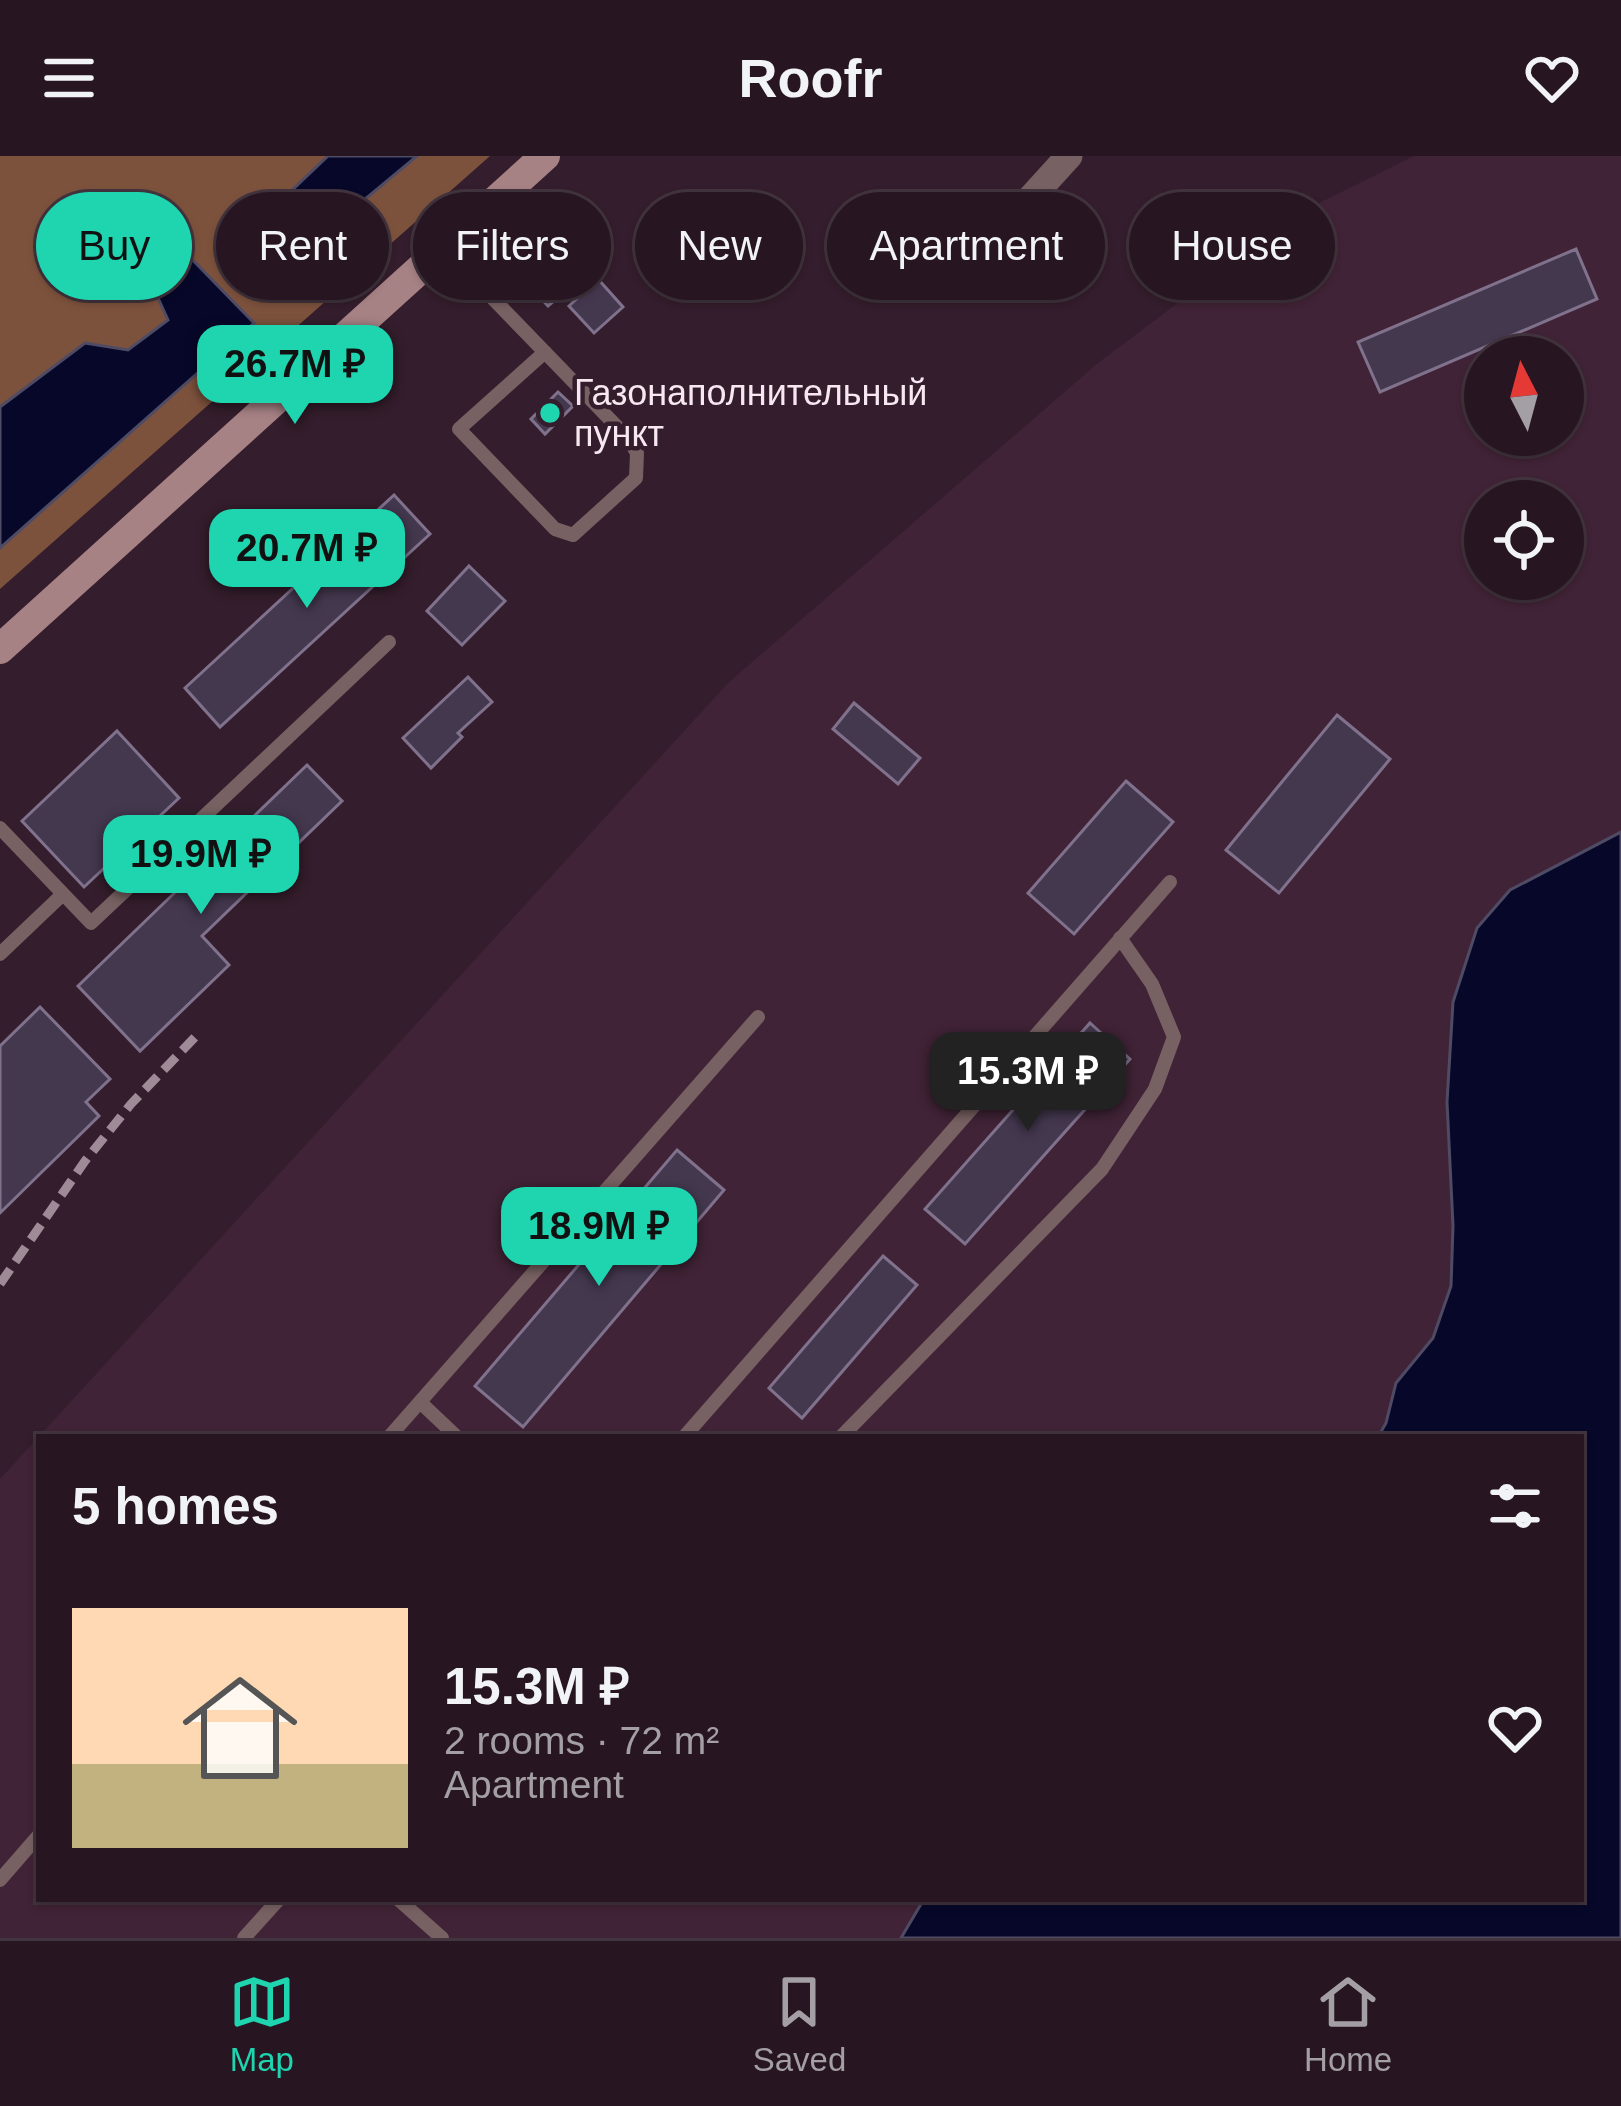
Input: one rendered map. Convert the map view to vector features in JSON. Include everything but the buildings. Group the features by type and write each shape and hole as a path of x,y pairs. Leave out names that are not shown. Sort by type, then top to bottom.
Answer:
{"main road":[{"path":"505,192 545,156"},
{"path":"0,649 413,276"}],"street":[{"path":"1036,192 1069,156"}],"lane":[{"path":"494,300 545,352 628,438 637,454 635,478 573,535 556,529 459,429 545,352"},
{"path":"0,828 91,923 389,641"},
{"path":"687,1434 1170,882"},
{"path":"0,953 62,894"},
{"path":"844,1434 1102,1169 1155,1089 1174,1037 1152,984 1120,938"},
{"path":"392,1434 758,1017"},
{"path":"420,1402 454,1434"},
{"path":"0,1880 36,1838"},
{"path":"244,1938 276,1902"},
{"path":"401,1902 442,1938"}],"shaded area":[{"path":"0,156 328,156 290,192 216,192 216,300 327,300 0,589 0,548 254,322 168,320 128,350 85,343 0,407"},
{"path":"417,156 490,156 449,192 413,192 413,224 389,245 389,192 373,192"},
{"path":"1414,156 1621,156 1621,832 1510,890 1453,1002 1447,1102 1451,1286 1433,1338 1396,1383 1380,1434 41,1434 728,683 1098,363 1182,300 1335,300 1335,195"},
{"path":"36,1440 36,1902 922,1902 901,1938 0,1938 0,1479"}],"water":[{"path":"328,156 417,156 374,192 290,192"},
{"path":"192,259 216,284 216,300 232,300 254,323 0,548 0,407 85,343 128,350 168,320 159,300 192,300"},
{"path":"1621,832 1621,1938 901,1938 922,1902 1584,1902 1584,1434 1380,1434 1396,1383 1433,1338 1451,1286 1447,1102 1453,1002 1477,928 1510,890"}],"railway":[{"path":"0,1284 85,1161 196,1036"}],"place":[{"name":"Газонаполнительный пункт","path":"550,413"}]}
